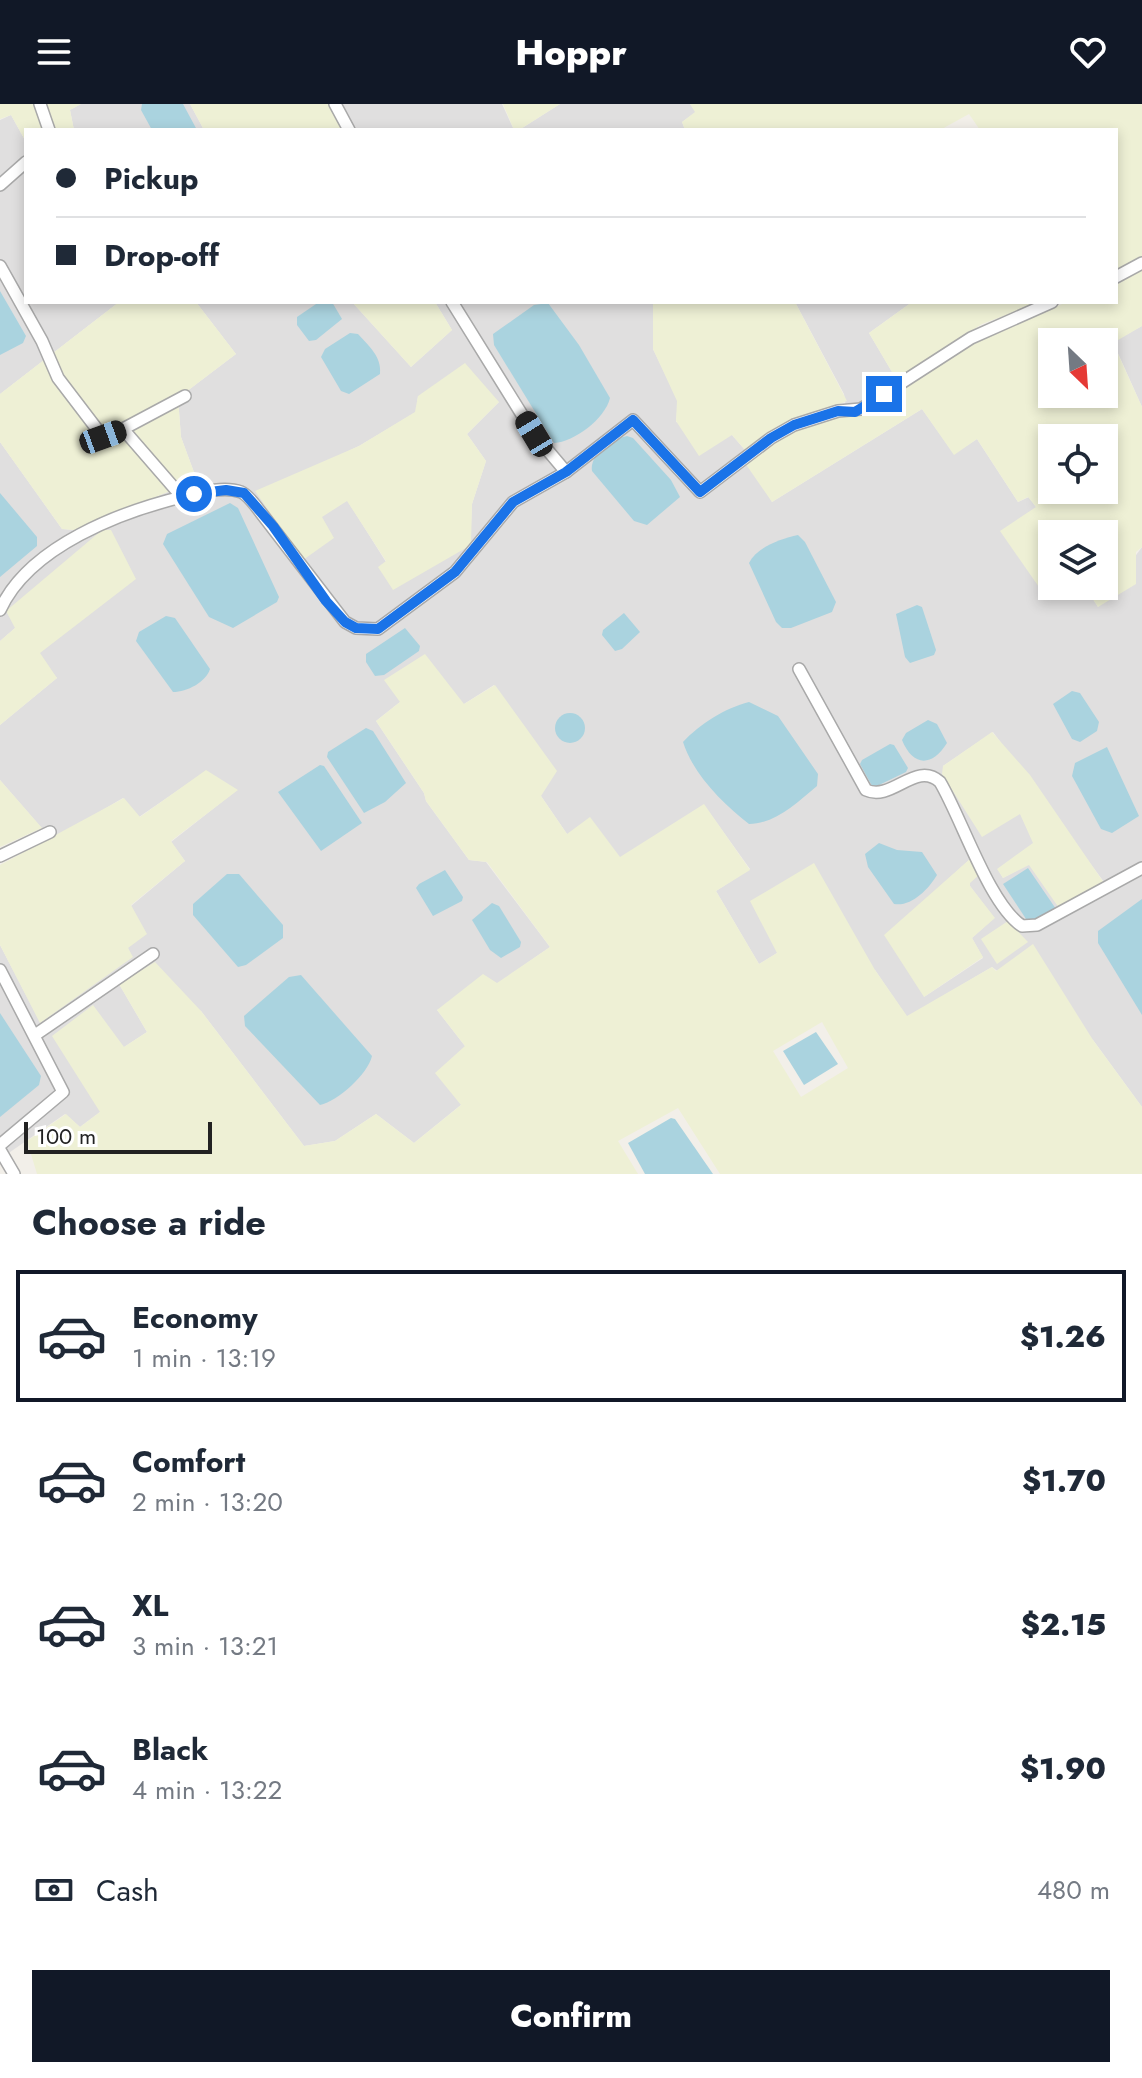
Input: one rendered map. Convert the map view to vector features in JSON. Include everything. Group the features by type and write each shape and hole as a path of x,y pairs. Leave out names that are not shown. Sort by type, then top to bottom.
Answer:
{"street":[{"path":"40,104 48,128"},
{"path":"335,104 348,128"},
{"path":"0,185 24,164"},
{"path":"1118,276 1142,263"},
{"path":"0,266 42,341 58,378 103,437 185,396"},
{"path":"453,304 534,434 566,472"},
{"path":"0,610 8,592 60,547 99,525 182,497 226,490 244,493 273,526 326,601 345,622 356,628 378,629 455,572 513,502 566,472 633,420 700,492 771,438 794,425 838,411 861,409 971,338 1048,304"},
{"path":"123,429 182,497"},
{"path":"799,669 866,790 884,793 923,776 940,782 990,883 1011,916 1022,926 1037,925 1142,868"},
{"path":"0,856 50,832"},
{"path":"35,1035 153,954"},
{"path":"0,970 63,1092 0,1147 14,1174"}],"shaded area":[{"path":"81,104 190,104 203,128 74,128 70,110"},
{"path":"328,104 502,104 513,128 342,128"},
{"path":"560,104 690,104 696,112 682,122 684,128 522,128"},
{"path":"11,115 24,138 24,304 116,304 0,394 0,120"},
{"path":"198,304 354,304 411,367 452,330 436,304 653,304 653,349 678,401 676,422 732,435 745,450 772,502 922,409 954,454 977,439 1018,502 1029,497 1036,507 1038,600 1093,600 1098,607 1103,600 1118,600 1118,580 1142,547 1142,1107 1093,1040 992,967 907,1017 875,970 777,953 759,964 716,891 750,869 704,805 620,858 567,834 541,796 494,685 464,704 400,702 376,721 424,793 426,801 469,860 486,862 550,947 497,984 437,1010 465,1046 462,1104 414,1143 376,1114 335,1141 304,1146 201,1011 119,984 147,1032 124,1047 100,1112 80,1127 65,1114 0,1159 0,945 40,1022 132,957 128,948 131,906 185,861 171,842 237,790 206,771 139,817 123,798 52,840 0,780 0,725 57,678 15,628 0,641 0,442 62,529 74,530 194,481 195,475 181,437 178,398 236,354","holes":["418,396 499,402 467,434 486,461 472,504 470,545 386,562 347,500 321,517 313,468 359,446 416,412","993,732 1104,883 1029,864 1003,878 998,869 1034,843 1020,813 943,766","970,859 980,874 969,883 994,918 972,938 983,958 924,997 946,881"]},
{"path":"796,304 909,304 869,333 901,387 859,415 847,414 844,394"},
{"path":"1142,326 1142,407 1118,353 1118,339"}],"green space":[{"path":"0,104 37,104 45,128 24,128 24,138 11,115 0,119"},
{"path":"42,104 81,104 70,110 74,128 50,128"},
{"path":"190,104 328,104 342,128 203,128"},
{"path":"503,104 560,104 522,128 513,128"},
{"path":"690,104 1142,104 1142,258 1118,269 1118,128 979,128 969,114 944,128 684,128 682,122 695,112"},
{"path":"1142,270 1142,326 1118,340 1118,328 1038,328 1038,408 1118,408 1118,354 1142,407 1142,547 1136,552 1136,584 1118,595 1118,520 1038,520 1038,586 1000,531 1036,507 1028,497 1018,502 977,439 954,455 922,409 772,502 745,463 765,446 804,425 847,414 859,415 954,350 1062,304 1118,304 1118,284"},
{"path":"116,304 198,304 236,354 178,398 181,437 195,481 74,530 62,529 0,442 0,394"},
{"path":"354,304 436,304 452,330 411,367"},
{"path":"653,304 796,304 847,401 782,426 745,450 732,435 699,456 676,421 677,401 653,349"},
{"path":"909,304 1036,304 982,324 896,379 869,333"},
{"path":"465,363 499,402 467,434 486,461 472,504 471,545 393,590 378,567 386,561 347,501 322,517 334,538 303,560 255,491 359,446 415,412 418,396"},
{"path":"102,530 111,530 136,579 40,653 57,678 0,725 0,641 15,628 6,611"},
{"path":"1093,600 1110,600 1098,607"},
{"path":"425,654 464,704 495,685 557,771 541,796 567,834 590,817 620,857 704,804 750,870 716,891 759,964 777,953 750,901 814,863 875,970 907,1016 992,967 996,971 1033,944 1093,1040 1142,1107 1142,1174 720,1174 678,1108 618,1141 638,1174 37,1174 27,1141 66,1114 80,1127 100,1112 52,1036 93,1005 124,1047 147,1032 119,984 155,962 201,1011 304,1146 335,1141 376,1114 414,1143 461,1105 435,1073 465,1046 437,1010 483,974 497,983 550,947 487,862 469,860 426,801 424,793 376,721 400,702 384,680","holes":["822,1022 848,1068 801,1097 773,1051"]},
{"path":"992,732 1030,775 1104,883 1059,908 1029,865 1003,878 997,869 1033,843 1020,814 982,837 942,774 943,766"},
{"path":"206,770 238,790 171,841 185,861 131,905 147,934 128,948 133,957 40,1023 0,945 0,865 124,798 140,817"},
{"path":"0,780 42,828 0,847"},
{"path":"970,859 980,874 970,886 995,918 972,938 983,957 924,997 884,935"},
{"path":"1008,921 1028,942 997,964 981,939"}],"water":[{"path":"142,104 183,104 196,128 151,128 141,110"},
{"path":"0,291 26,336 23,343 0,355"},
{"path":"316,304 333,304 342,319 316,340 309,341 297,325 297,317"},
{"path":"549,304 579,345 610,398 602,414 588,428 562,442 554,443 494,345 493,334 534,305"},
{"path":"350,333 358,334 374,352 380,374 349,394 341,391 321,357 325,349"},
{"path":"627,436 633,438 671,480 680,497 647,525 634,521 592,471 594,459 603,449"},
{"path":"0,493 37,537 37,546 0,577"},
{"path":"230,503 238,508 279,597 277,602 233,628 209,617 163,544 167,534"},
{"path":"798,535 805,542 836,602 832,612 791,628 782,628 776,622 749,563 763,548"},
{"path":"917,605 922,607 936,650 934,655 910,663 905,657 896,614"},
{"path":"624,613 640,632 622,649 615,651 602,635 603,630"},
{"path":"166,616 175,618 210,669 200,682 178,692 173,692 136,641 139,632"},
{"path":"405,628 420,646 419,651 384,675 375,676 366,662 366,654"},
{"path":"1072,691 1080,693 1099,722 1097,731 1080,742 1072,739 1053,704"},
{"path":"749,702 778,716 818,774 817,786 793,806 768,820 749,824 710,788 694,766 683,742 713,718"},
{"path":"570,713 576,714 584,722 584,734 576,742 570,743 564,742 556,734 555,728 556,722 564,714"},
{"path":"928,720 937,724 947,743 935,756 923,761 906,749 902,740 906,733"},
{"path":"366,728 373,731 406,783 385,802 364,813 327,757 328,752"},
{"path":"890,744 894,745 908,768 906,772 872,786 860,764"},
{"path":"1107,747 1139,816 1112,833 1101,829 1072,776 1075,763"},
{"path":"320,765 324,766 362,823 321,851 278,792"},
{"path":"879,843 897,850 922,852 937,875 924,892 907,903 894,904 868,867 865,854"},
{"path":"1028,868 1056,909 1031,922 1003,884"},
{"path":"445,870 463,897 462,901 433,916 416,888"},
{"path":"227,874 239,874 283,925 283,938 246,965 238,967 193,915 193,904"},
{"path":"1142,899 1142,1015 1098,943 1098,931"},
{"path":"492,903 499,906 521,942 520,947 501,958 490,950 472,920"},
{"path":"301,975 372,1056 365,1071 351,1086 320,1105 245,1026 244,1016 289,977"},
{"path":"0,1013 41,1076 39,1085 0,1117"},
{"path":"816,1032 838,1064 804,1085 783,1051"},
{"path":"671,1118 675,1119 713,1174 645,1174 628,1143"}],"route":[{"path":"194,494 226,490 244,493 273,526 326,601 345,622 356,628 378,629 455,572 513,502 566,472 633,420 700,492 771,438 794,425 838,411 855,412 884,394"}]}
